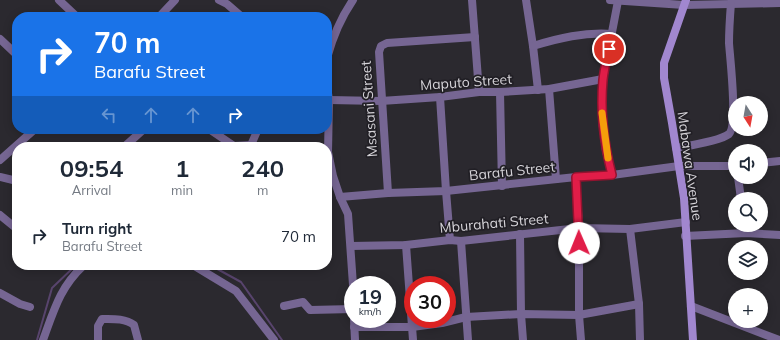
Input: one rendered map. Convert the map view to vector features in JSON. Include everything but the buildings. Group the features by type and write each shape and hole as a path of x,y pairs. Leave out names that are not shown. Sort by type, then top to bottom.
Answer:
{"street":[{"path":"59,0 72,12"},
{"path":"164,12 175,0"},
{"path":"219,0 227,4 236,12"},
{"path":"332,40 342,15 354,0"},
{"path":"472,0 479,92"},
{"path":"526,0 538,90"},
{"path":"610,0 780,3"},
{"path":"612,175 606,151 602,120 603,79 618,0"},
{"name":"Mabawa Avenue","path":"685,2 664,64 664,78 679,166 686,222 685,236 693,340"},
{"path":"676,148 721,138 729,133 733,126 733,82 729,43 731,3"},
{"path":"533,46 555,39 580,34 612,34"},
{"name":"Msasani Street","path":"388,193 381,101 379,52 381,46 387,43 475,37"},
{"path":"0,39 12,50"},
{"name":"Maputo Street","path":"332,100 381,101 440,97 479,92 538,90 603,79"},
{"path":"549,89 556,179"},
{"path":"500,92 502,186"},
{"path":"440,97 450,240"},
{"path":"20,142 29,134"},
{"path":"130,142 138,134"},
{"path":"216,134 228,142"},
{"path":"0,160 12,149"},
{"path":"768,162 780,161"},
{"name":"Barafu Street","path":"340,197 502,186 556,179 612,175 679,166 728,166"},
{"path":"332,171 340,197 348,214 353,276"},
{"path":"0,176 12,180"},
{"path":"576,177 579,228 579,314 581,340"},
{"path":"0,215 12,226"},
{"name":"Mburahati Street","path":"351,246 406,245 450,240 461,241 579,228 630,229 686,222"},
{"path":"630,229 639,304 640,340"},
{"path":"685,236 728,231"},
{"path":"763,232 780,235"},
{"path":"520,234 521,314 523,340"},
{"path":"461,241 468,340"},
{"path":"406,245 408,276"},
{"path":"43,340 60,295 67,283 79,270"},
{"path":"201,270 236,292 274,340"},
{"path":"0,293 20,304 30,307"},
{"path":"284,306 302,302 310,310 344,309"},
{"path":"456,320 466,317 521,314 579,314 639,304"},
{"path":"691,306 779,340"},
{"path":"98,340 99,322 102,319 113,319 129,321 134,325 138,340"},
{"path":"354,328 355,340"},
{"path":"412,328 413,340"}],"waterway":[{"path":"37,340 52,288 71,270"},
{"path":"219,270 241,282 282,340"}],"slow traffic":[{"path":"602,113 608,158"}],"route":[{"path":"579,243 576,177 612,175 606,151 602,120 603,79 609,49"}]}
